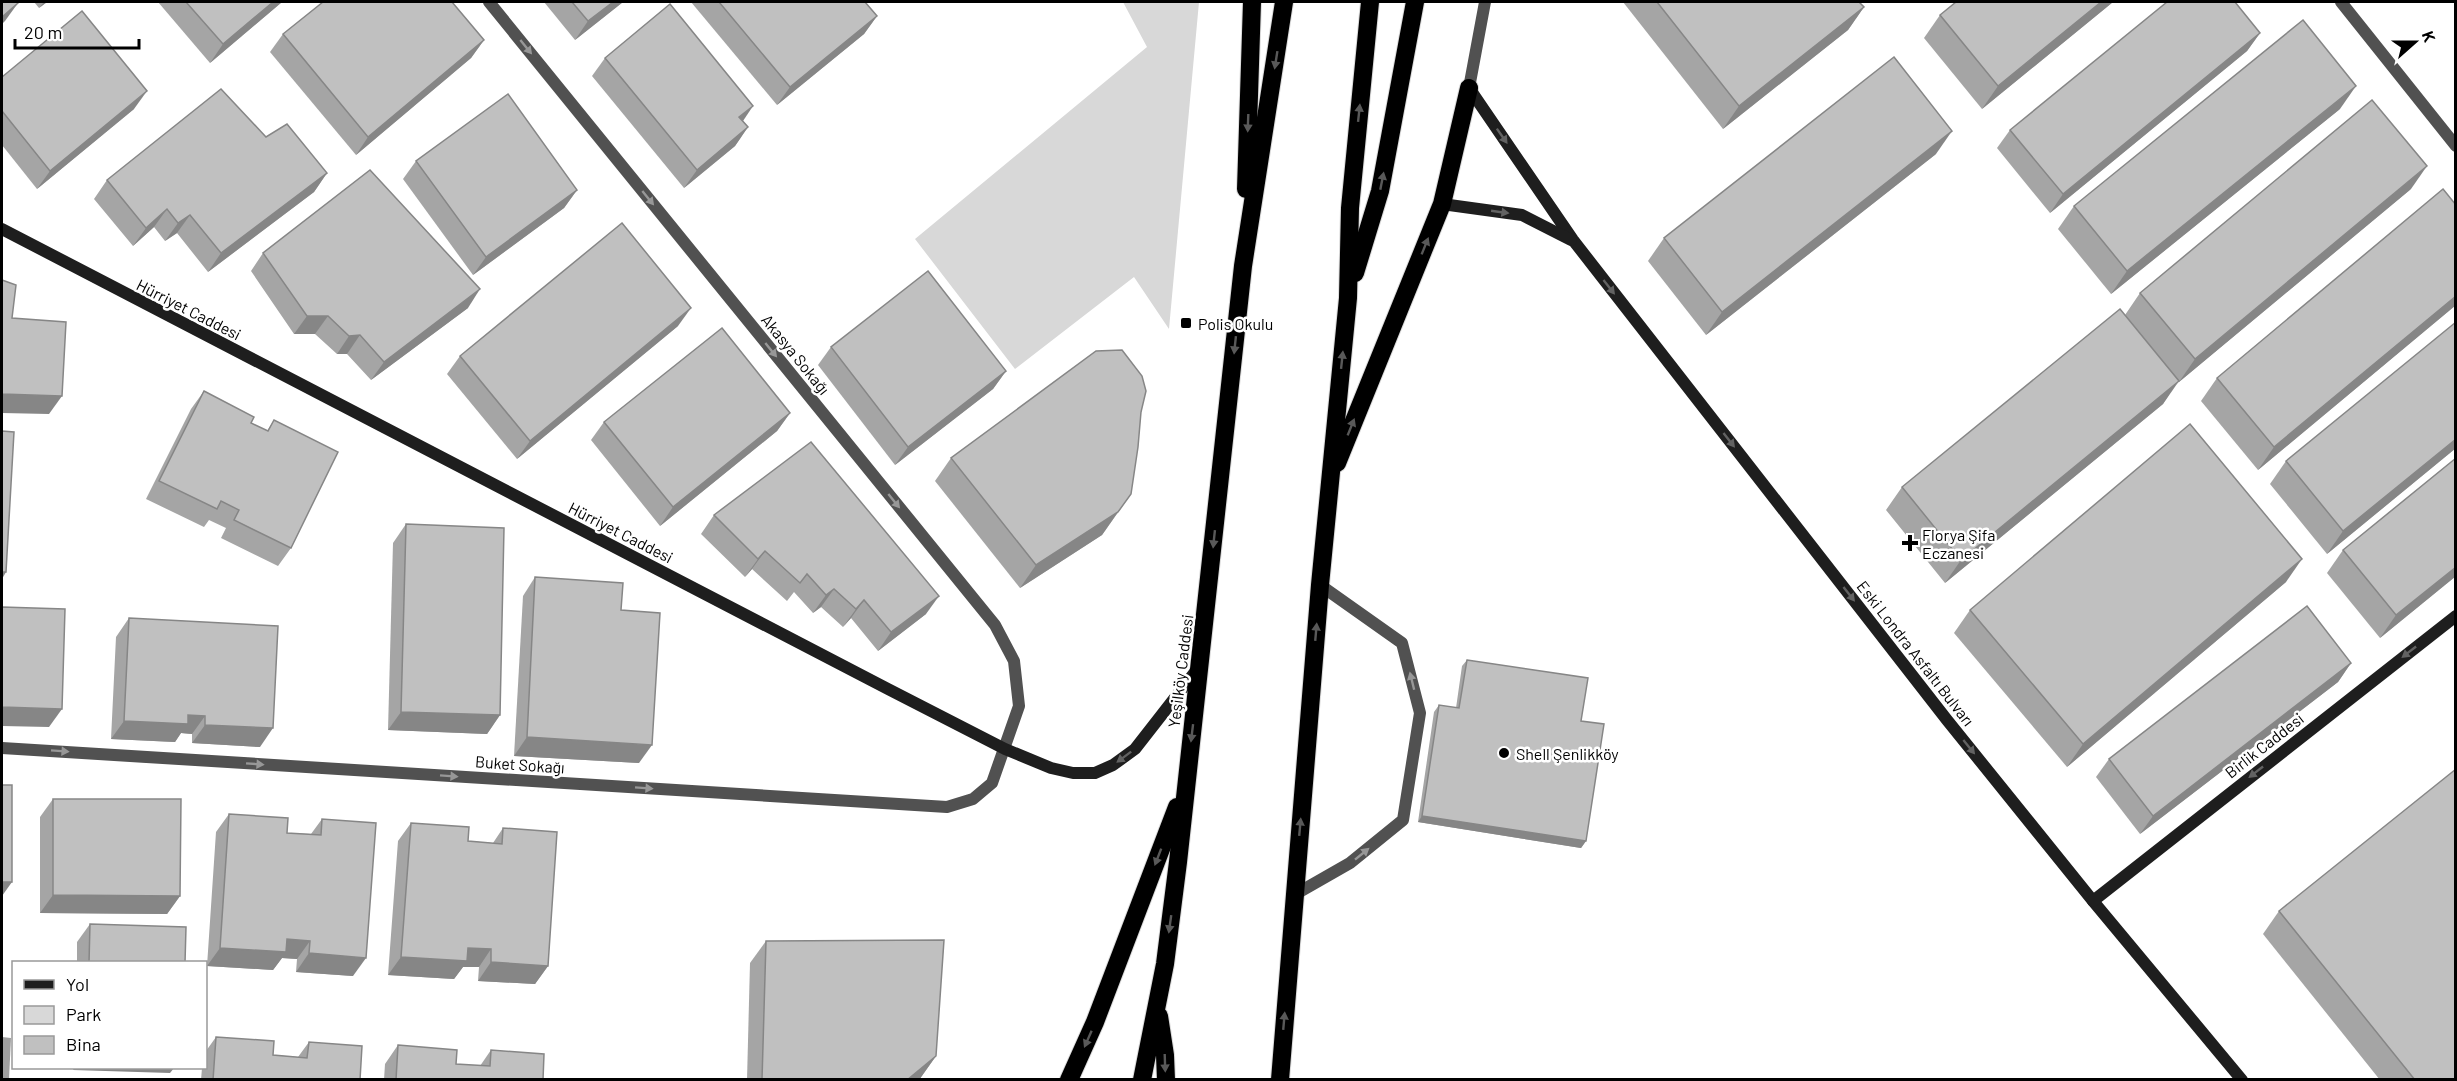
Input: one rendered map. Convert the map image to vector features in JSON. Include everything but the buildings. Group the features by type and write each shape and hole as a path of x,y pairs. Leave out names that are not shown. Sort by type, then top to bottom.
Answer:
{"highway":[{"path":"1243,266 1252,2"},
{"path":"1243,266 1284,2"},
{"path":"1280,1080 1329,481 1348,298 1350,208 1370,2"},
{"path":"1348,298 1380,191 1415,2"},
{"path":"1329,481 1442,204 1469,88"},
{"name":"Yeşilköy Caddesi","path":"1142,1080 1157,1006 1178,862 1243,266"},
{"path":"1069,1080 1095,1022 1186,783"},
{"path":"1157,1006 1166,1055 1166,1080"}],"street":[{"name":"Akasya Sokağı","path":"489,2 995,625 1014,661 1019,706 1005,748"},
{"path":"1469,88 1485,2"},
{"path":"2342,2 2456,146"},
{"name":"Eski Londra Asfaltı Bulvarı","path":"1469,88 1573,240 1947,720 2092,901 2242,1080"},
{"path":"1442,204 1522,215 1573,240"},
{"name":"Hürriyet Caddesi","path":"2,229 1005,748 1051,768 1073,773 1095,773 1113,765 1135,749 1201,664"},
{"path":"1294,895 1350,863 1403,820 1420,713 1402,643 1320,585"},
{"name":"Birlik Caddesi","path":"2092,901 2456,615"},
{"name":"Buket Sokağı","path":"2,748 947,807 973,799 992,783 1005,748"}],"green space":[{"path":"1123,2 1199,2 1169,329 1134,277 1015,369 915,239 1147,47"}],"shaded area":[{"path":"2,1037 11,1038 9,1079 2,1079"}],"place":[{"name":"Polis Okulu","path":"1186,323"},
{"name":"Florya Şifa Eczanesi","path":"1910,543"},
{"name":"Shell Şenlikköy","path":"1504,753"}]}
